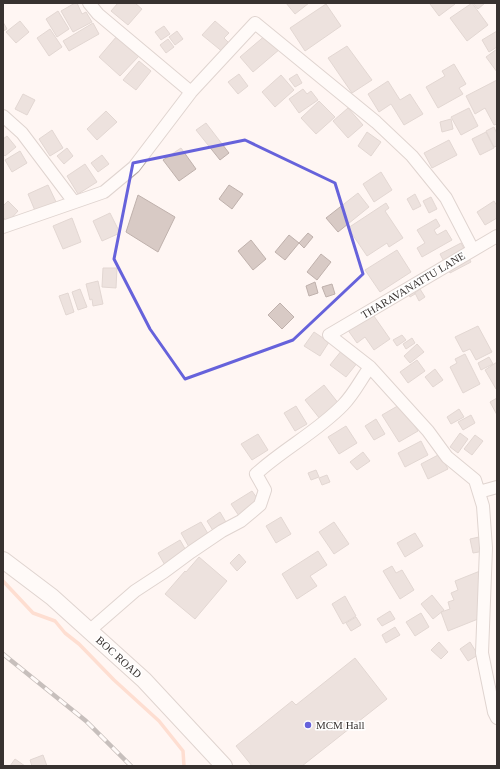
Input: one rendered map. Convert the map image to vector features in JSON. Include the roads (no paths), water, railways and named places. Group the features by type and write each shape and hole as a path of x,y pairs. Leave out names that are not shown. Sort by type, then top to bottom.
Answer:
{"street":[{"path":"89,3 98,14 191,92"},
{"path":"3,227 104,192 134,166 191,92 255,23 376,122 412,156 446,198 473,250"},
{"path":"3,116 22,133 74,202"},
{"name":"THARAVANATTU LANE","path":"370,367 329,335 497,236"},
{"path":"89,631 135,591 222,531 241,521 260,505 265,490 256,474 265,465 314,430 344,404 370,367 428,431 447,457 475,480 483,506 486,548 482,653 494,712 497,718"},
{"path":"479,492 497,487"},
{"name":"BOC ROAD","path":"3,560 52,597 144,680 224,766"}],"waterway":[{"path":"3,581 33,613 55,621 65,633 79,644 114,680 159,721 183,751 184,766"}],"railway":[{"path":"3,654 86,721 131,766"}],"place":[{"name":"MCM Hall","path":"308,725"}]}
